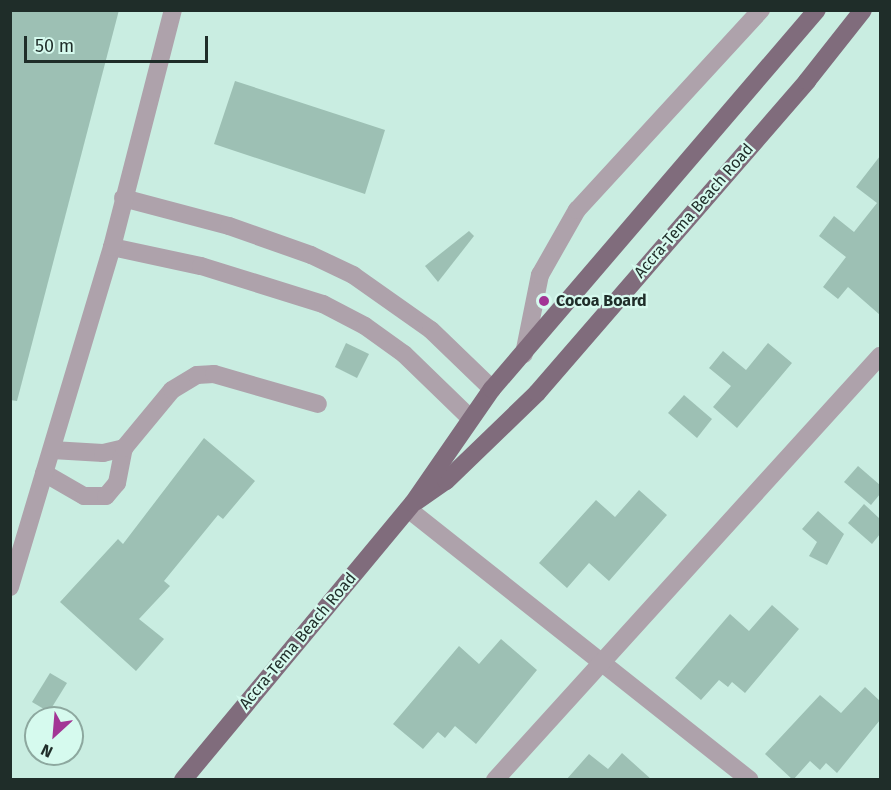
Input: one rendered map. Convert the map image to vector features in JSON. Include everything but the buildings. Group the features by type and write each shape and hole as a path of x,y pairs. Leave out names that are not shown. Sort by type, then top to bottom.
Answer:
{"main road":[{"name":"Accra-Tema Beach Road","path":"183,780 411,506 492,389 818,10"},
{"name":"Accra-Tema Beach Road","path":"411,506 446,481 537,393 800,90 863,10"}],"street":[{"path":"10,587 112,247 172,10"},
{"path":"524,354 540,275 577,210 761,10"},
{"path":"123,198 230,226 311,255 353,275 431,330 492,389"},
{"path":"112,247 201,266 323,304 365,326 404,354 470,418"},
{"path":"495,780 880,356"},
{"path":"44,473 84,496 106,496 117,483 124,447 172,390 197,375 214,374 318,404"},
{"path":"52,450 103,453 124,447"},
{"path":"411,506 600,662 749,779"}],"place":[{"name":"Cocoa Board","path":"544,301"}]}
